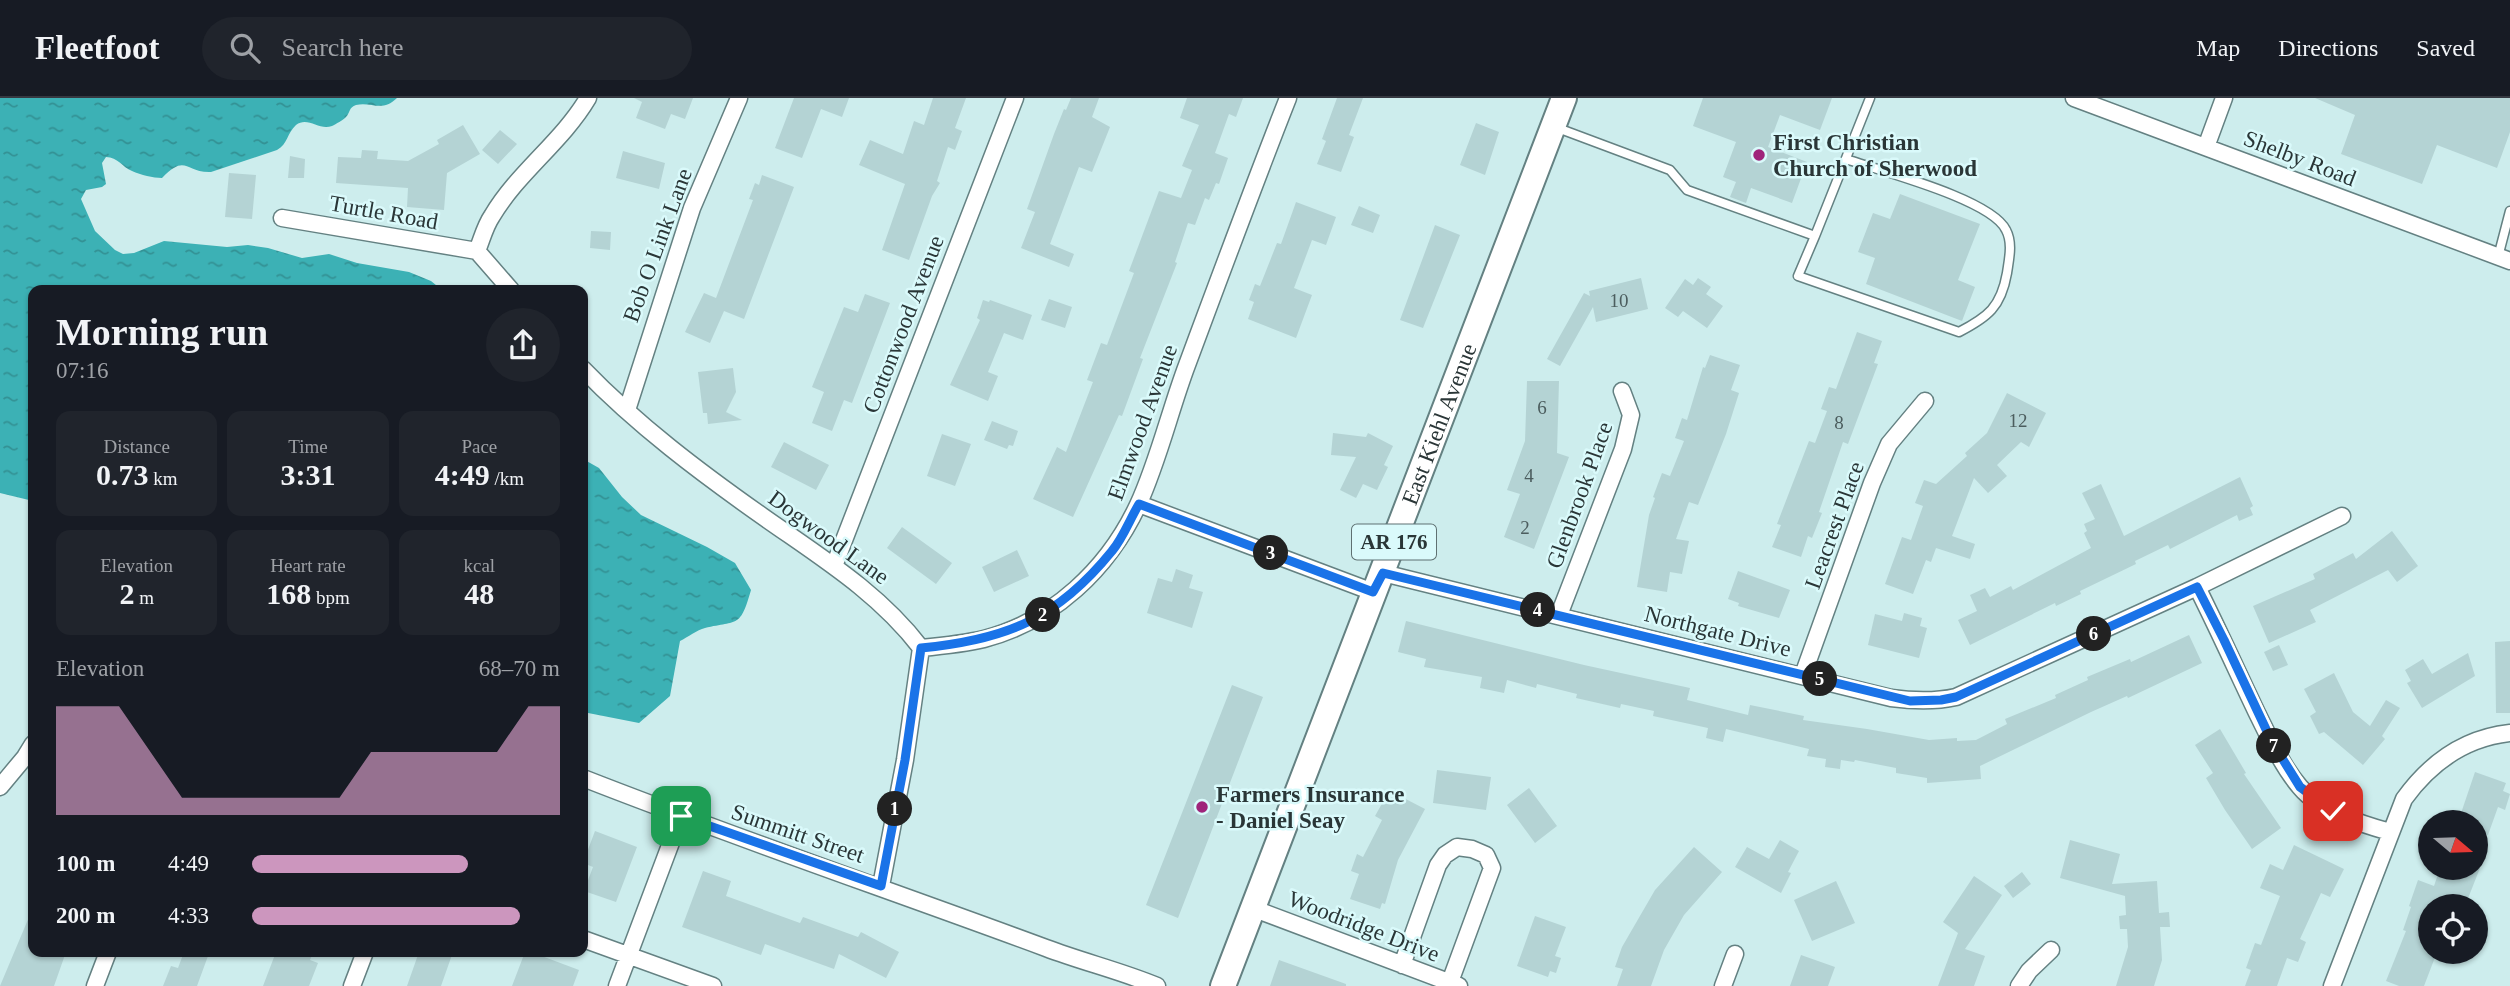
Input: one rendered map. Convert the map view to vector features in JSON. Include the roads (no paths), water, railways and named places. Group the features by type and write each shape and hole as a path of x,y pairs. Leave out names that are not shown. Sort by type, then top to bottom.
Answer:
{"main road":[{"name":"East Kiehl Avenue","path":"1223,986 1564,98"}],"street":[{"path":"507,285 477,251 491,217 516,183 552,144 588,98"},
{"name":"Bob O Link Lane","path":"627,410 692,208 739,98"},
{"name":"Cottonwood Avenue","path":"834,566 1015,98"},
{"name":"Elmwood Avenue","path":"921,648 985,639 1010,631 1045,614 1081,584 1114,550 1139,504 1177,390 1288,98"},
{"name":"Shelby Road","path":"2074,98 2504,259"},
{"path":"2206,147 2224,98"},
{"name":"Turtle Road","path":"282,218 477,251"},
{"name":"Dogwood Lane","path":"588,374 678,455 882,603 921,648"},
{"name":"Glenbrook Place","path":"1559,615 1623,449 1631,415 1622,391"},
{"name":"Leacrest Place","path":"1803,675 1889,444 1925,401"},
{"name":"Northgate Drive","path":"1139,504 1378,582 1559,615 1910,701 1956,697 2197,587 2342,516"},
{"path":"2197,587 2272,742 2300,787 2333,811 2360,824 2390,832"},
{"path":"881,886 905,760 921,648"},
{"path":"2332,986 2404,799 2432,766 2469,743 2510,733"},
{"path":"0,786 28,753"},
{"name":"Summitt Street","path":"588,780 681,816 1157,986"},
{"path":"617,986 681,816"},
{"path":"1402,965 1438,865 1445,855 1457,847 1472,849 1486,855 1492,868 1455,984"},
{"name":"Woodridge Drive","path":"1252,908 1455,984"},
{"path":"588,941 713,986"},
{"path":"2019,986 2029,971 2051,950"},
{"path":"1723,986 1735,954"},
{"path":"95,986 106,957"},
{"path":"352,986 363,957"}],"lane":[{"path":"1846,159 1973,202 1995,217 2006,230 2010,250 2000,296 1985,319 1959,332 1798,276 1870,98"},
{"path":"1553,126 1670,170 1687,190 1815,236"},
{"path":"2504,259 2510,211"}],"water":[{"path":"0,98 397,98 386,105 354,106 346,117 332,126 300,123 277,150 211,172 181,165 162,178 155,177 132,171 106,157 102,163 106,184 86,190 81,199 95,231 123,254 134,253 164,241 227,247 248,245 302,258 329,254 357,263 409,272 436,285 28,285 28,500 0,493"},
{"path":"588,462 599,468 622,497 641,515 735,563 751,590 744,611 737,620 702,629 680,641 670,696 639,723 588,713"}],"place":[{"name":"First Christian Church of Sherwood","path":"1759,155"},
{"name":"Farmers Insurance - Daniel Seay","path":"1202,807"}]}
